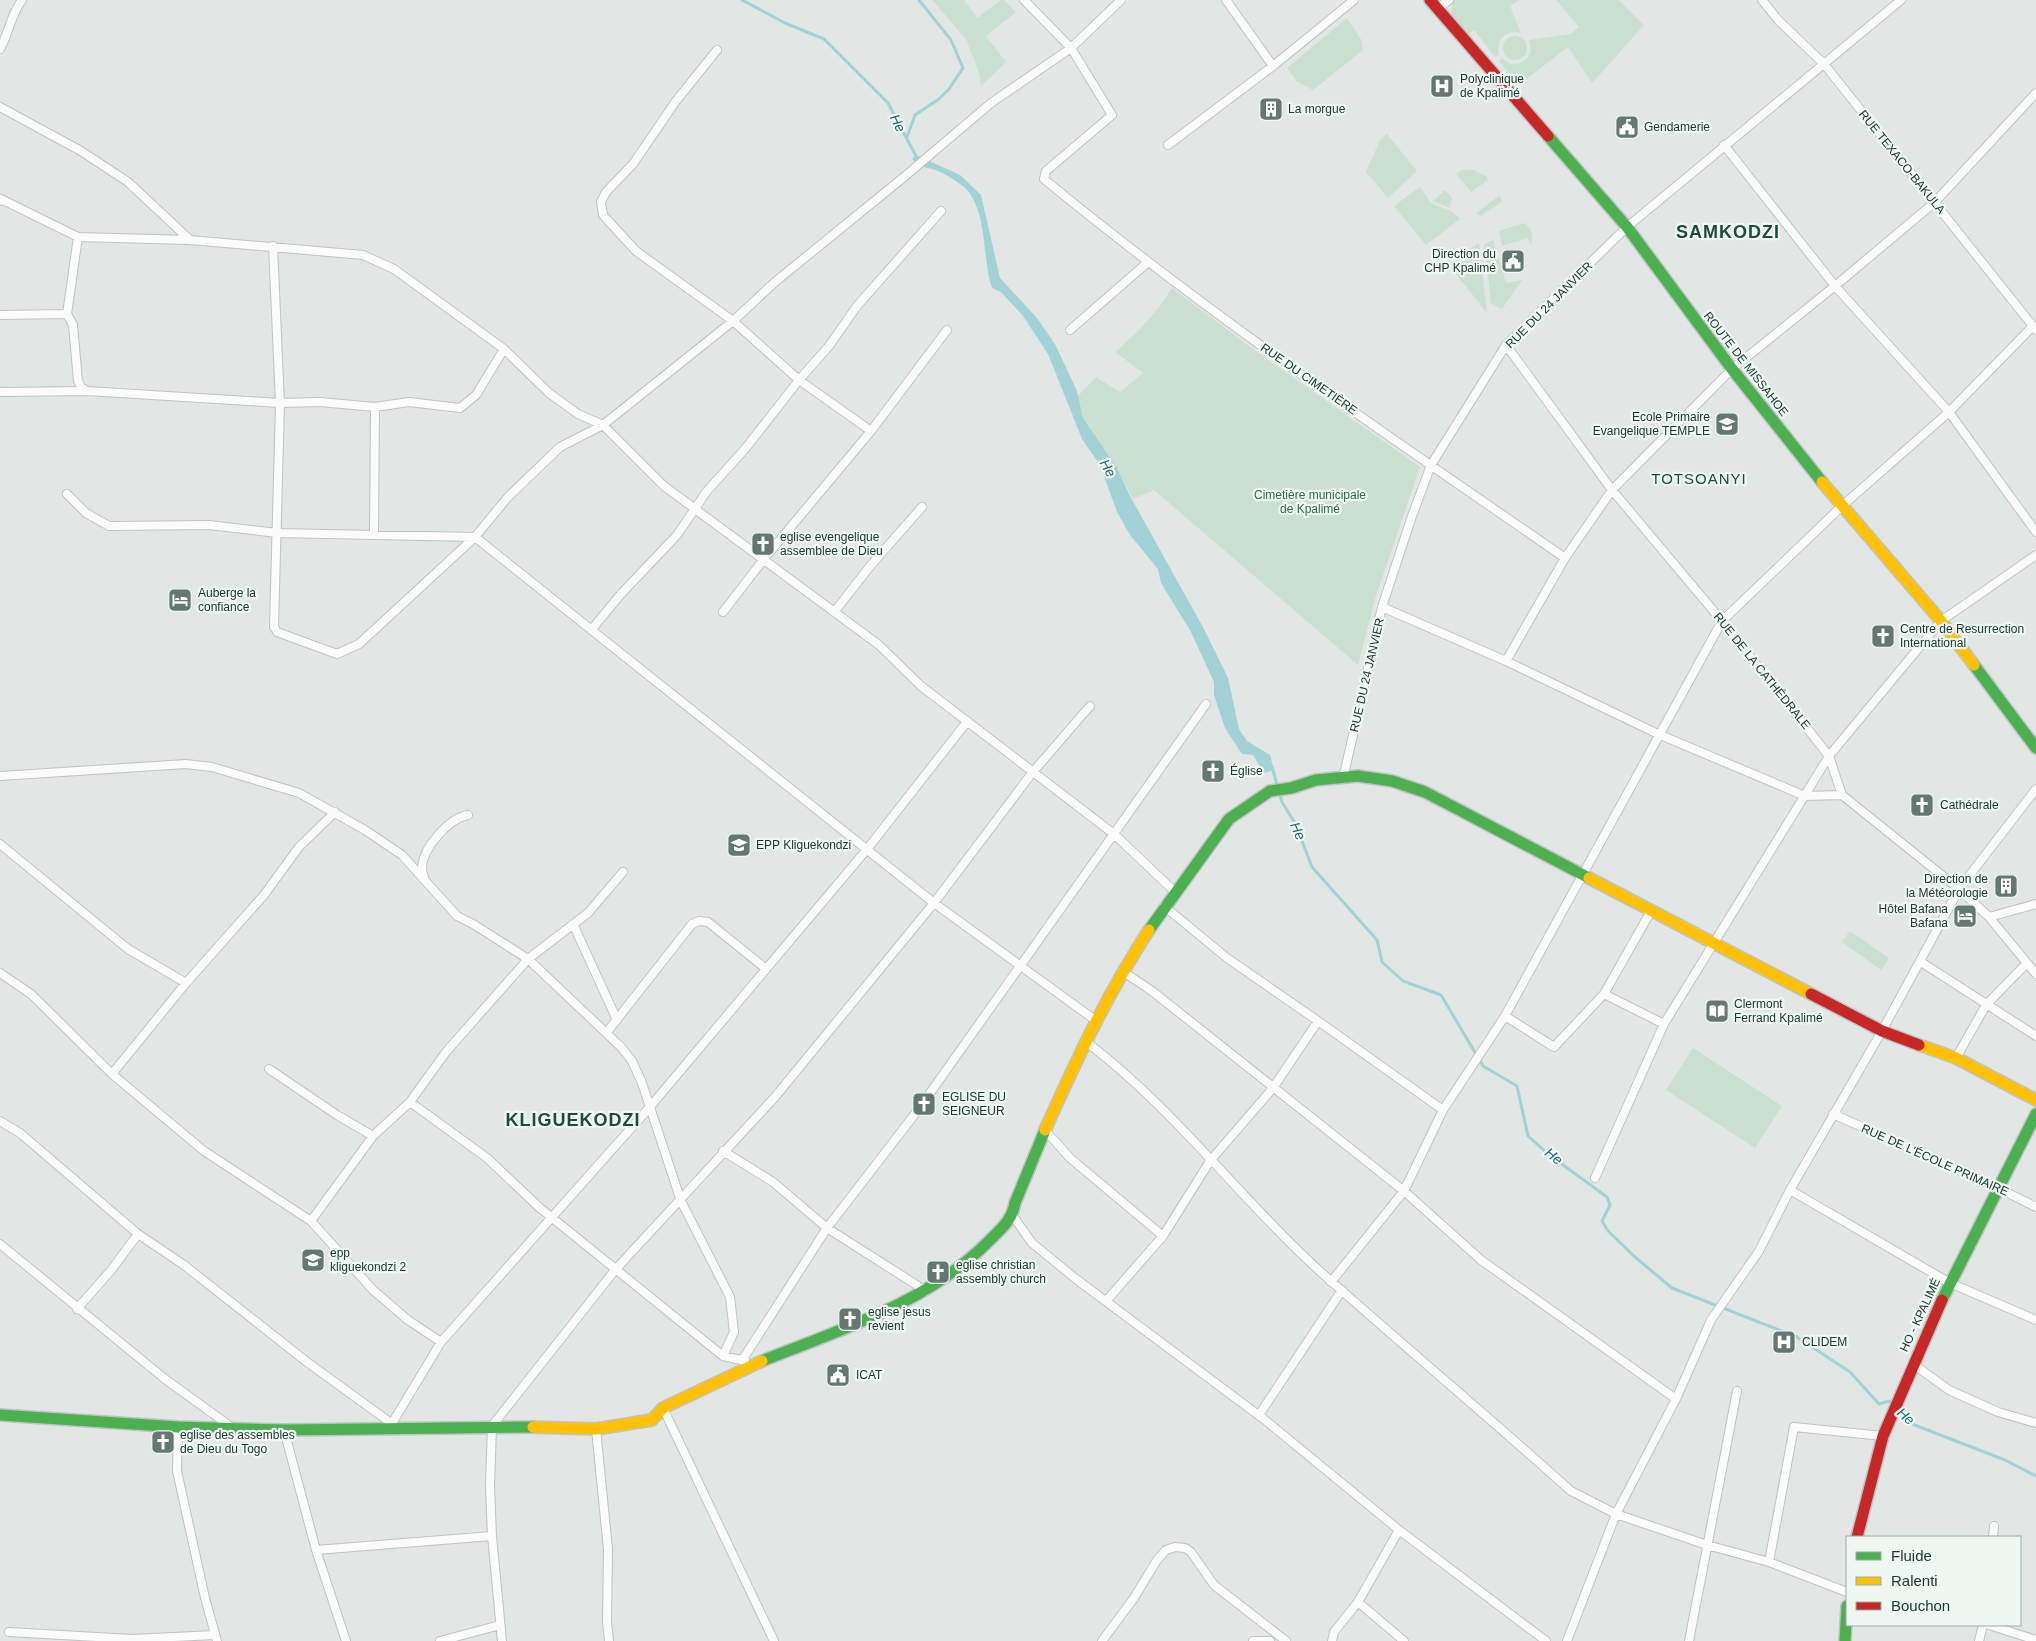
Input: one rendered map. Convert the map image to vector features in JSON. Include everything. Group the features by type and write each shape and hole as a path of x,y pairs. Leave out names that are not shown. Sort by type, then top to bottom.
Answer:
{"street":[{"path":"0,49 7,35 14,10 22,0"},
{"path":"1024,0 1071,48"},
{"path":"273,246 280,403 274,627 283,635 337,654 359,644 475,537 508,497 560,448 602,426 733,321 774,282 917,166 991,103 1071,48 1122,0"},
{"path":"1226,0 1273,66"},
{"path":"1168,145 1273,66 1354,0"},
{"path":"1434,5 1449,0"},
{"name":"RUE TEXACO-BAKULA","path":"1762,0 1779,21 1824,64 2035,328"},
{"name":"RUE DU 24 JANVIER","path":"1343,779 1382,607 1403,541 1431,465 1506,346 1626,227 1901,0"},
{"name":"ROUTE DE MISSAHOE","path":"1434,5 1505,84 1626,227 1732,369 1841,507 1941,621 2036,748"},
{"name":"RUE DU CIMETIÈRE","path":"1071,48 1112,115 1046,171 1044,179 1147,263 1565,558"},
{"path":"717,50 676,101 633,164 606,192 601,202 603,215 636,251 733,321 799,380 871,430"},
{"path":"1506,661 1565,558 1612,490 1732,369 1836,286 1934,202 2036,93"},
{"path":"0,106 81,151 128,182 190,240"},
{"path":"1724,145 1836,286 1949,412 2036,532"},
{"path":"0,200 78,237 190,240 250,247 273,246 362,255 394,269 504,349 549,393 578,414 602,426 664,486 879,645 921,686 966,723 1114,834 1175,892"},
{"path":"592,629 621,594 677,535 707,491 745,449 799,380 829,346 857,306 941,211"},
{"path":"78,237 67,314 74,325 78,381 81,387 87,391"},
{"path":"1070,330 1147,263"},
{"path":"0,315 67,314"},
{"path":"1332,1282 1404,1191 1443,1110 1505,1016 1722,620 1841,507 1949,412 2035,328"},
{"path":"723,612 764,559 871,430 947,330"},
{"name":"RUE DE LA CATHÉDRALE","path":"1506,346 1612,490 1722,620 1829,756 1842,796"},
{"path":"0,392 87,391 280,403 320,402 375,407 409,402 460,408 476,395 504,349"},
{"path":"374,533 375,407"},
{"path":"67,494 86,513 110,526 209,525 277,532 475,537 868,848 934,903 1095,1020"},
{"path":"835,611 871,565 922,507"},
{"path":"1596,1178 1664,1024 1829,756 1941,621 2036,555"},
{"path":"1382,607 1506,661 1658,734 1805,796 1842,796 1959,889 1989,917 2036,974"},
{"path":"746,1362 827,1228 918,1110 1206,704"},
{"path":"502,1641 492,1536 490,1486 492,1426 615,1270 646,1234 681,1201 723,1151 775,1098 934,903 1032,773 1090,706"},
{"path":"389,1427 441,1342 648,1108 868,848 966,723"},
{"path":"0,776 186,764 212,767 300,793 335,812 402,855 457,916 528,959 564,995 607,1032 632,1061 642,1083 648,1108 681,1201 730,1297 734,1332 723,1356"},
{"path":"0,1415 235,1429 284,1430 492,1426 596,1429 652,1420 663,1408 746,1362 891,1309 926,1291 974,1256 1013,1216 1015,1203 1045,1130 1095,1020 1122,971 1164,906 1229,819 1245,806 1276,790 1291,788 1316,780 1343,779 1358,776 1392,781 1425,792 1882,1030 1956,1058 2036,1100"},
{"path":"1567,1641 1616,1514 1676,1399 1711,1320 1759,1251 1790,1190 1921,962 1959,889 2036,789"},
{"path":"112,1074 186,983 264,895 299,847 335,812"},
{"path":"424,878 422,866 433,842 448,824 458,817 468,815"},
{"path":"0,844 128,949 186,983"},
{"path":"311,1221 373,1136 410,1102 446,1052 528,959 588,913 623,872"},
{"path":"1989,917 2036,904"},
{"path":"1164,906 1227,958 1443,1110"},
{"path":"1505,1016 1554,1047 1604,994 1651,911"},
{"path":"607,1032 692,924 699,921 708,922 765,968"},
{"path":"573,924 617,1020"},
{"path":"1921,962 2036,1036"},
{"path":"1956,1058 1986,1005 2027,963"},
{"path":"1122,971 1152,991 1404,1191 1481,1260 1676,1399"},
{"path":"0,972 31,994 112,1074 204,1151 311,1221 373,1290 408,1320 441,1342"},
{"path":"1604,994 1664,1024"},
{"path":"1107,1300 1163,1236 1210,1161 1273,1088 1318,1021"},
{"path":"1085,1041 1103,1054 1169,1116 1210,1161 1332,1282 1571,1491 1616,1514 1708,1545 1769,1562 1846,1592"},
{"path":"269,1069 337,1115 373,1136"},
{"path":"410,1102 446,1126 487,1158 551,1216 615,1270 723,1356 746,1362"},
{"name":"RUE DE L'ÉCOLE PRIMAIRE","path":"1833,1114 2036,1207"},
{"name":"HO - KPALIMÉ","path":"1857,1536 1883,1436 1913,1364 1950,1283 2000,1189 2036,1114"},
{"path":"0,1121 20,1133 138,1234 184,1265 389,1427"},
{"path":"1045,1130 1070,1158 1163,1236"},
{"path":"723,1151 773,1182 827,1228 926,1291"},
{"path":"1790,1190 1950,1283 2036,1320"},
{"path":"1013,1216 1032,1243 1076,1279 1107,1300 1259,1415 1399,1530 1546,1641"},
{"path":"77,1309 112,1269 138,1234"},
{"path":"0,1244 77,1309 165,1379 235,1429"},
{"path":"1259,1415 1342,1290"},
{"path":"1913,1364 1949,1390 1998,1412 2036,1423"},
{"path":"1689,1641 1737,1391"},
{"path":"663,1408 774,1641"},
{"path":"9,1632 132,1639 216,1638 177,1471 178,1427"},
{"path":"1769,1562 1794,1427 1883,1436"},
{"path":"596,1429 608,1549 607,1622 609,1641"},
{"path":"284,1430 316,1550 346,1641"},
{"path":"1993,1536 1994,1526"},
{"path":"1332,1641 1334,1632 1358,1602 1399,1530"},
{"path":"316,1550 492,1536"},
{"path":"1102,1641 1134,1598 1157,1560 1166,1550 1175,1546 1185,1548 1191,1552 1214,1585 1286,1641"},
{"path":"1358,1602 1404,1641"},
{"path":"1845,1641 1846,1624"},
{"path":"440,1641 500,1626"},
{"path":"1979,1641 1983,1626"},
{"path":"1991,1626 2036,1640"},
{"path":"1253,1641 1270,1641"}],"green space":[{"path":"932,0 964,0 977,18 1001,0 1004,0 1016,12 986,36 1006,62 981,86 979,72 966,39"},
{"path":"1453,0 1519,0 1510,6 1521,33 1511,32 1503,36 1499,44 1499,54 1495,57 1474,30 1468,34 1451,14"},
{"path":"1556,0 1619,0 1644,25 1592,83 1568,47 1519,85 1499,61 1502,58 1510,64 1518,64 1529,56 1531,51 1529,40 1571,34 1579,27"},
{"path":"1347,18 1362,41 1363,50 1313,90 1297,82 1287,68"},
{"path":"1515,36 1523,40 1527,48 1523,56 1515,60 1507,56 1503,48 1507,40"},
{"path":"1387,134 1417,171 1388,198 1366,172 1380,140"},
{"path":"1463,170 1473,170 1486,176 1488,180 1471,192 1456,174"},
{"path":"1420,187 1431,203 1453,212 1460,219 1426,245 1394,206"},
{"path":"1445,190 1452,198 1450,208 1433,201"},
{"path":"1500,195 1502,202 1480,216 1476,213"},
{"path":"1524,223 1531,230 1531,246 1528,238 1502,246 1499,231"},
{"path":"1493,240 1506,283 1522,280 1502,309 1491,303 1484,245"},
{"path":"1479,243 1487,313 1448,264"},
{"name":"Cimetière municipale de Kpalimé","path":"1172,288 1257,352 1420,467 1375,599 1358,665 1154,490 1133,499 1117,469 1083,418 1078,396 1096,377 1120,392 1143,373 1115,352 1146,322"},
{"path":"1850,931 1889,958 1881,970 1842,942"},
{"path":"1693,1048 1782,1106 1755,1148 1666,1090"}],"water":[{"path":"916,155 960,175 981,195 1000,278 1037,318 1055,344 1077,391 1083,418 1117,468 1130,496 1204,629 1228,678 1239,729 1247,741 1270,755 1274,770 1264,773 1253,755 1242,754 1225,728 1214,695 1214,682 1191,632 1161,583 1158,569 1130,535 1117,512 1100,465 1082,439 1048,354 1023,316 1001,292 992,288 981,221 972,196 964,187 949,176 919,165 912,159"}],"waterway":[{"name":"He","path":"742,0 785,23 824,39 888,103 917,158"},
{"path":"907,137 915,115 939,99 949,89 963,68 951,40 919,0"},
{"name":"He","path":"1272,767 1282,802 1295,823 1312,867 1377,940 1382,962 1403,981 1441,995 1483,1066 1517,1086 1528,1136 1548,1154 1607,1197 1610,1205 1602,1221 1608,1231 1635,1257 1672,1288 1797,1337 1850,1372 1879,1404 1889,1401 1912,1424 2005,1460 2036,1476"}],"traffic: fast":[{"path":"1548,136 1627,227 1732,369 1822,482"},
{"path":"1974,665 2036,748"},
{"path":"1149,930 1229,819 1270,791 1291,788 1316,780 1358,776 1392,781 1425,792 1589,878"},
{"path":"1942,1300 2036,1114"},
{"path":"762,1361 853,1325 912,1298 966,1262 999,1232 1012,1214 1045,1130"},
{"path":"0,1415 178,1427 284,1430 533,1427"},
{"path":"1845,1641 1846,1624"}],"traffic: slow":[{"path":"1822,482 1941,621 1974,665"},
{"path":"1589,878 1811,994"},
{"path":"1045,1130 1106,1004 1149,930"},
{"path":"1919,1045 1956,1058 2036,1100"},
{"path":"533,1427 596,1429 652,1420 663,1408 762,1361"}],"traffic: jam":[{"path":"1430,0 1548,136"},
{"path":"1811,994 1882,1031 1919,1045"},
{"path":"1857,1536 1883,1436 1942,1300"}],"place":[{"name":"Polyclinique de Kpalimé","path":"1442,86"},
{"name":"La morgue","path":"1271,109"},
{"name":"Gendamerie","path":"1627,127"},
{"name":"Direction du CHP Kpalimé","path":"1513,261"},
{"name":"Ecole Primaire Evangelique TEMPLE","path":"1727,424"},
{"name":"eglise evengelique assemblee de Dieu","path":"763,544"},
{"name":"Auberge la confiance","path":"180,600"},
{"name":"Centre de Resurrection International","path":"1883,636"},
{"name":"Église","path":"1213,771"},
{"name":"Cathédrale","path":"1922,805"},
{"name":"EPP Kliguekondzi","path":"739,845"},
{"name":"Direction de la Météorologie","path":"2006,886"},
{"name":"Hôtel Bafana Bafana","path":"1965,916"},
{"name":"Clermont Ferrand Kpalimé","path":"1717,1011"},
{"name":"EGLISE DU SEIGNEUR","path":"924,1104"},
{"name":"epp kliguekondzi 2","path":"313,1260"},
{"name":"eglise christian assembly church","path":"938,1272"},
{"name":"eglise jesus revient","path":"850,1319"},
{"name":"CLIDEM","path":"1784,1342"},
{"name":"ICAT","path":"838,1375"},
{"name":"eglise des assembles de Dieu du Togo","path":"163,1442"}],"district":[{"name":"SAMKODZI","path":"1728,232"},
{"name":"TOTSOANYI","path":"1699,479"},
{"name":"KLIGUEKODZI","path":"573,1120"}]}
